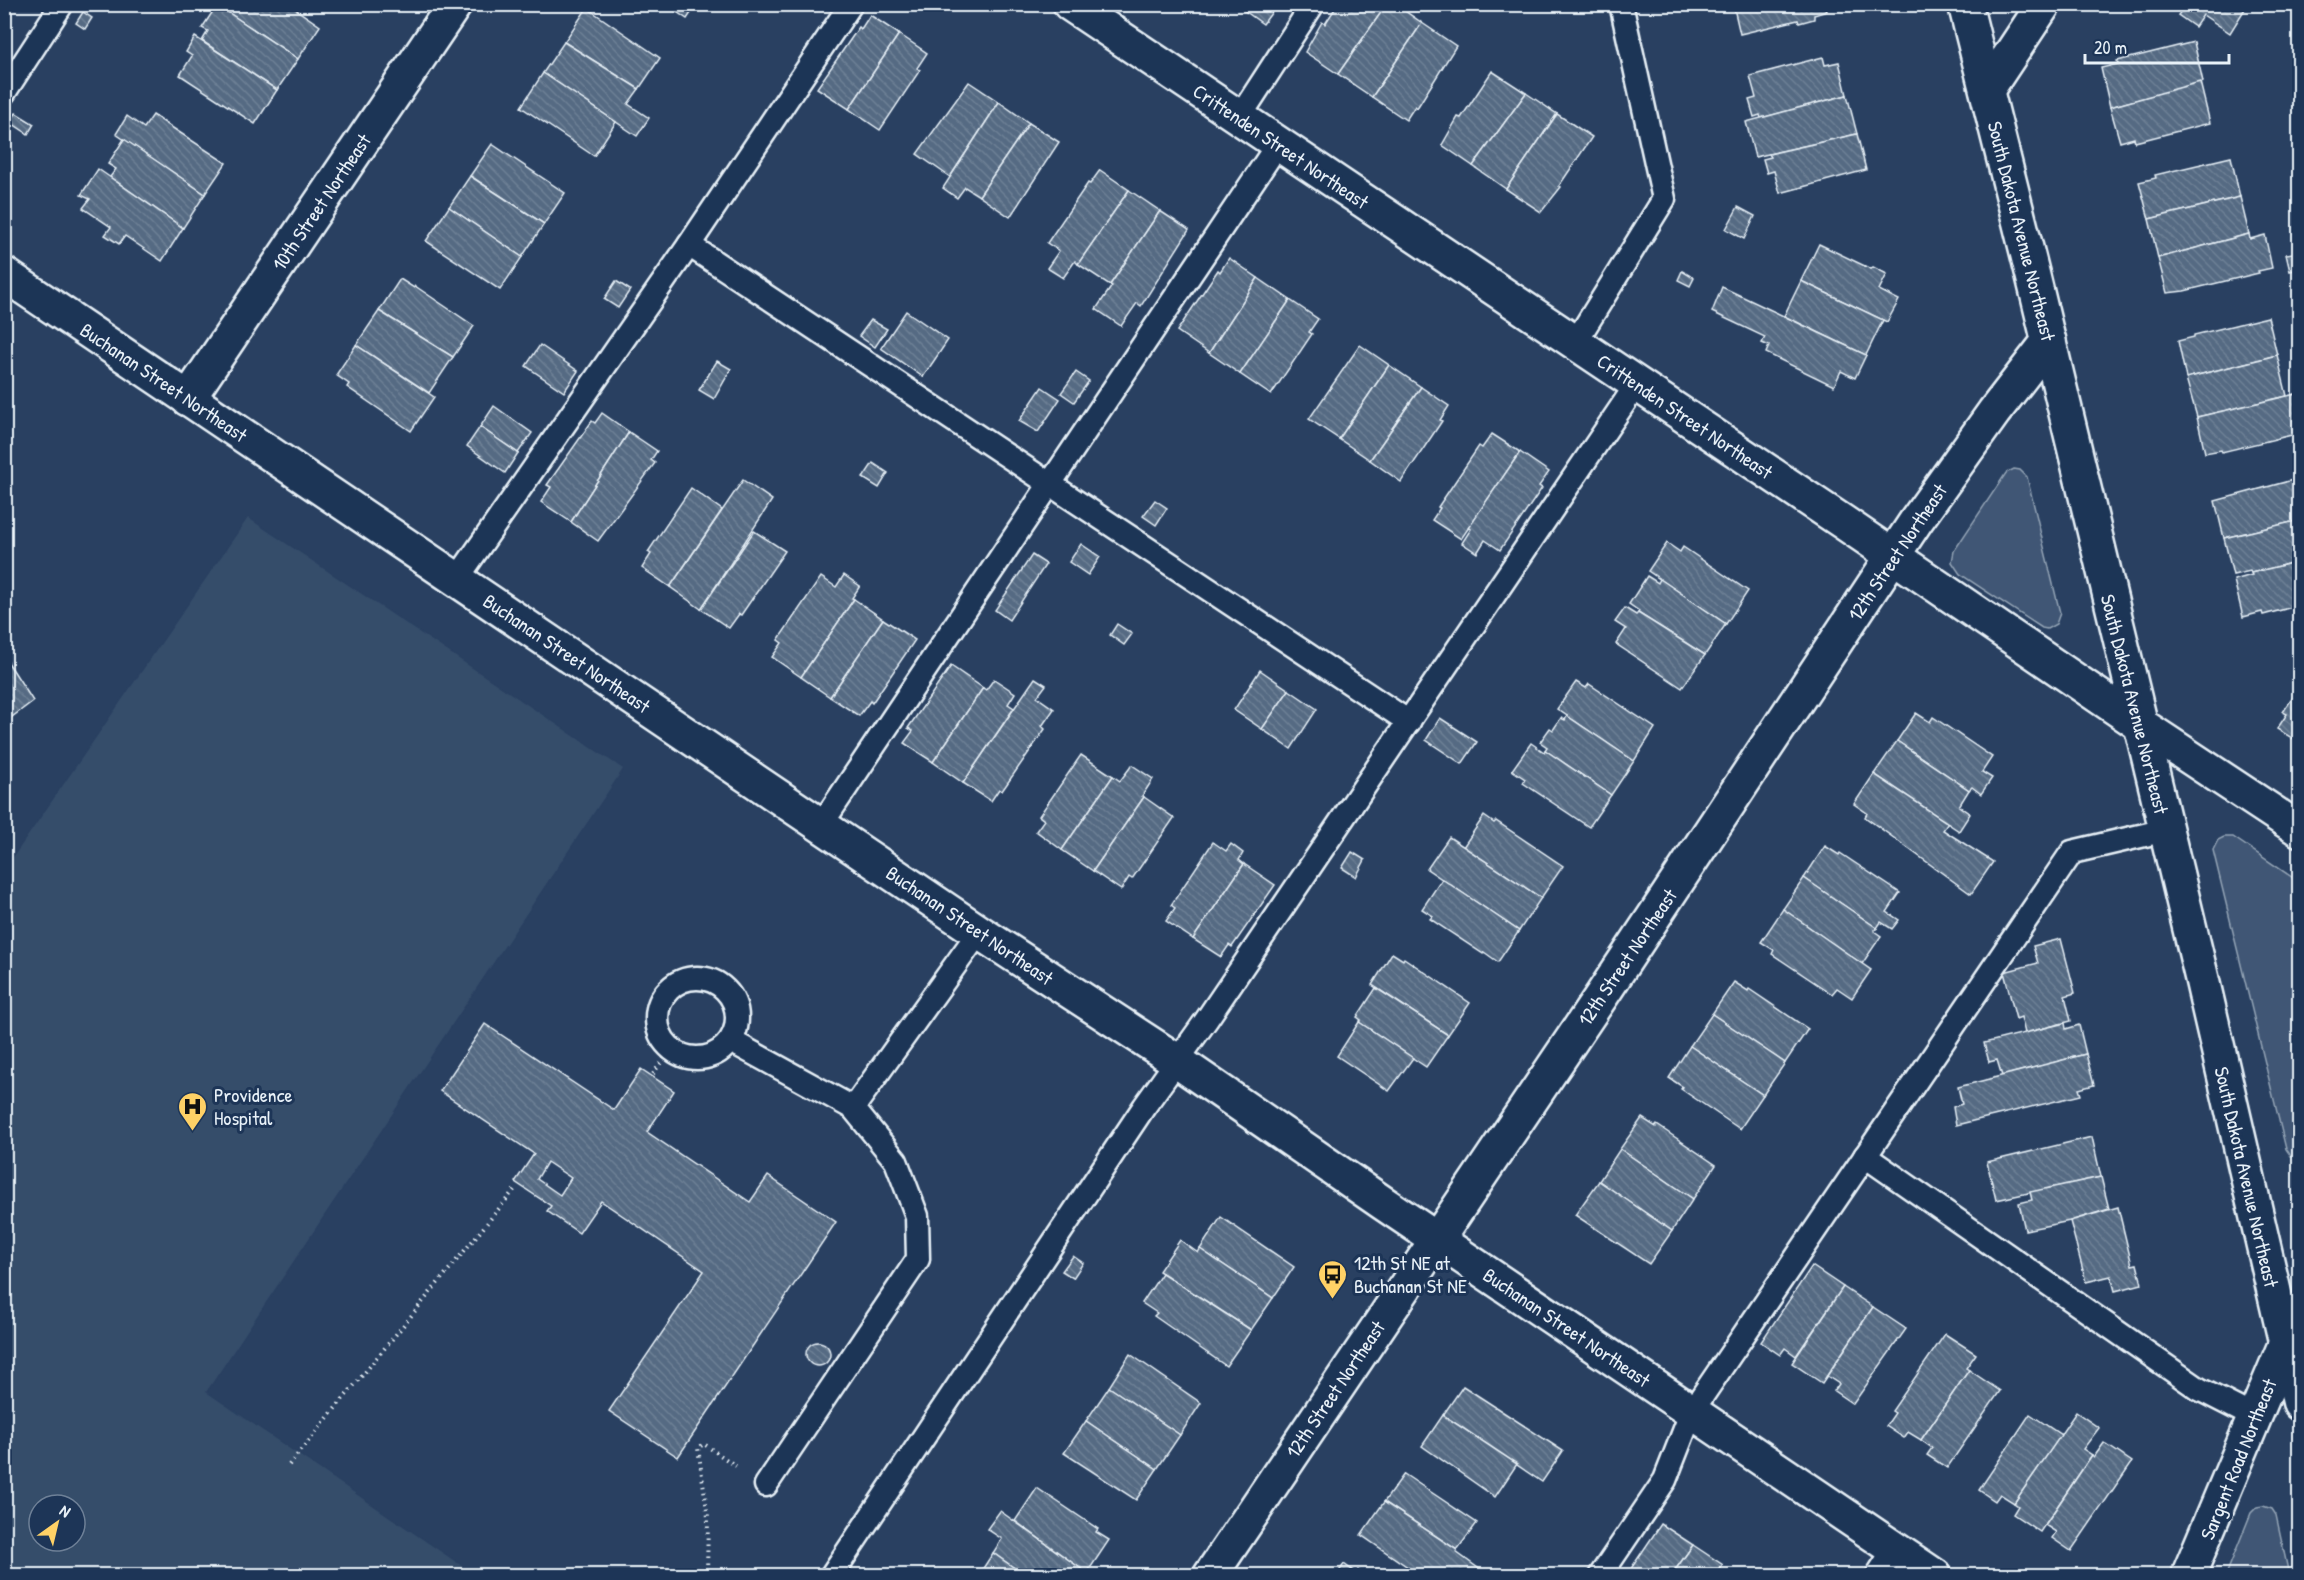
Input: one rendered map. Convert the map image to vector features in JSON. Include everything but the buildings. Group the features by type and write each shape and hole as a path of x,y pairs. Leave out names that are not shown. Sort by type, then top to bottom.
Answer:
{"street":[{"name":"10th Street Northeast","path":"188,399 454,4"},
{"name":"Crittenden Street Northeast","path":"1070,4 1894,556 2140,725 2300,830"},
{"name":"South Dakota Avenue Northeast","path":"1965,4 2049,341 2202,979 2300,1404"},
{"path":"1987,90 2044,4"},
{"name":"Buchanan Street Northeast","path":"4,274 979,932 1177,1061 1436,1239 1935,1575"},
{"name":"12th Street Northeast","path":"1209,1575 1602,995 1894,556 1994,411 2049,341"},
{"name":"Sargent Road Northeast","path":"2188,1575 2300,1309"}],"lane":[{"path":"4,93 62,4"},
{"path":"457,579 689,246 850,4"},
{"path":"1239,118 1313,4"},
{"path":"1575,343 1664,199 1621,4"},
{"path":"821,825 1278,144"},
{"path":"689,246 1409,722"},
{"path":"831,1575 1137,1117 1409,722 1637,384"},
{"path":"1600,1575 1665,1480 1692,1411 2072,852 2166,830"},
{"path":"853,1108 979,932"},
{"path":"707,978 724,988 735,1003 738,1023 731,1041 714,1056 691,1059 670,1049 658,1029 658,1007 670,988 687,979 707,978"},
{"path":"731,1041 853,1108 896,1161 917,1216 918,1259 766,1485"},
{"path":"1865,1156 2199,1389 2254,1417"},
{"path":"1877,1575 1895,1548"}],"path":[{"path":"653,1074 670,1049"},
{"path":"289,1465 515,1189"},
{"path":"707,1575 708,1517 698,1448 704,1444 766,1485"}],"shaded area":[{"path":"2014,469 2020,470 2027,477 2060,613 2056,624 2047,629 2042,628 1960,574 1952,562 1954,551 2006,473"},
{"name":"Providence Hospital","path":"248,518 623,769 206,1392 475,1575 5,1575 5,869"},
{"path":"2233,837 2299,882 2299,1158 2291,1156 2286,1149 2213,850 2218,840"},
{"path":"2257,1507 2272,1509 2276,1515 2289,1575 2226,1575 2251,1513"}],"place":[{"name":"Providence Hospital","path":"193,1132"},
{"name":"12th St NE at Buchanan St NE","path":"1333,1300"}]}
